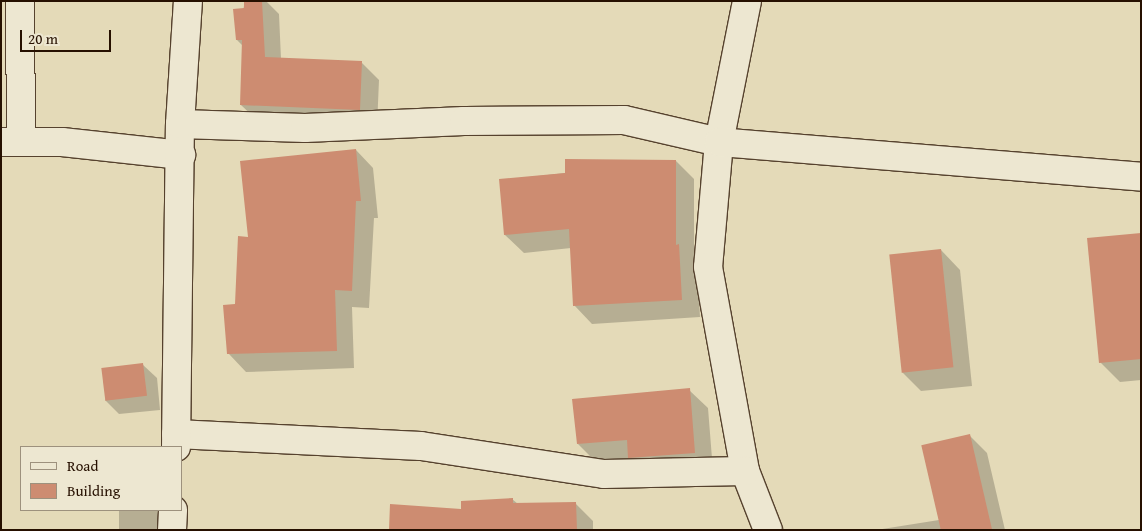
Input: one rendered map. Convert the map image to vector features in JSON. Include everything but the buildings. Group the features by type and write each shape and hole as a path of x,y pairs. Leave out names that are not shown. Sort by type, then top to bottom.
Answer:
{"street":[{"path":"20,1 11,142 62,142 181,155"},
{"path":"188,1 180,124 176,441 421,446 604,474 745,471"},
{"path":"747,1 719,142 708,267 745,471 768,530"},
{"path":"180,124 305,128 464,121 624,120 719,142 1141,177"},
{"path":"172,530 173,511"}]}
